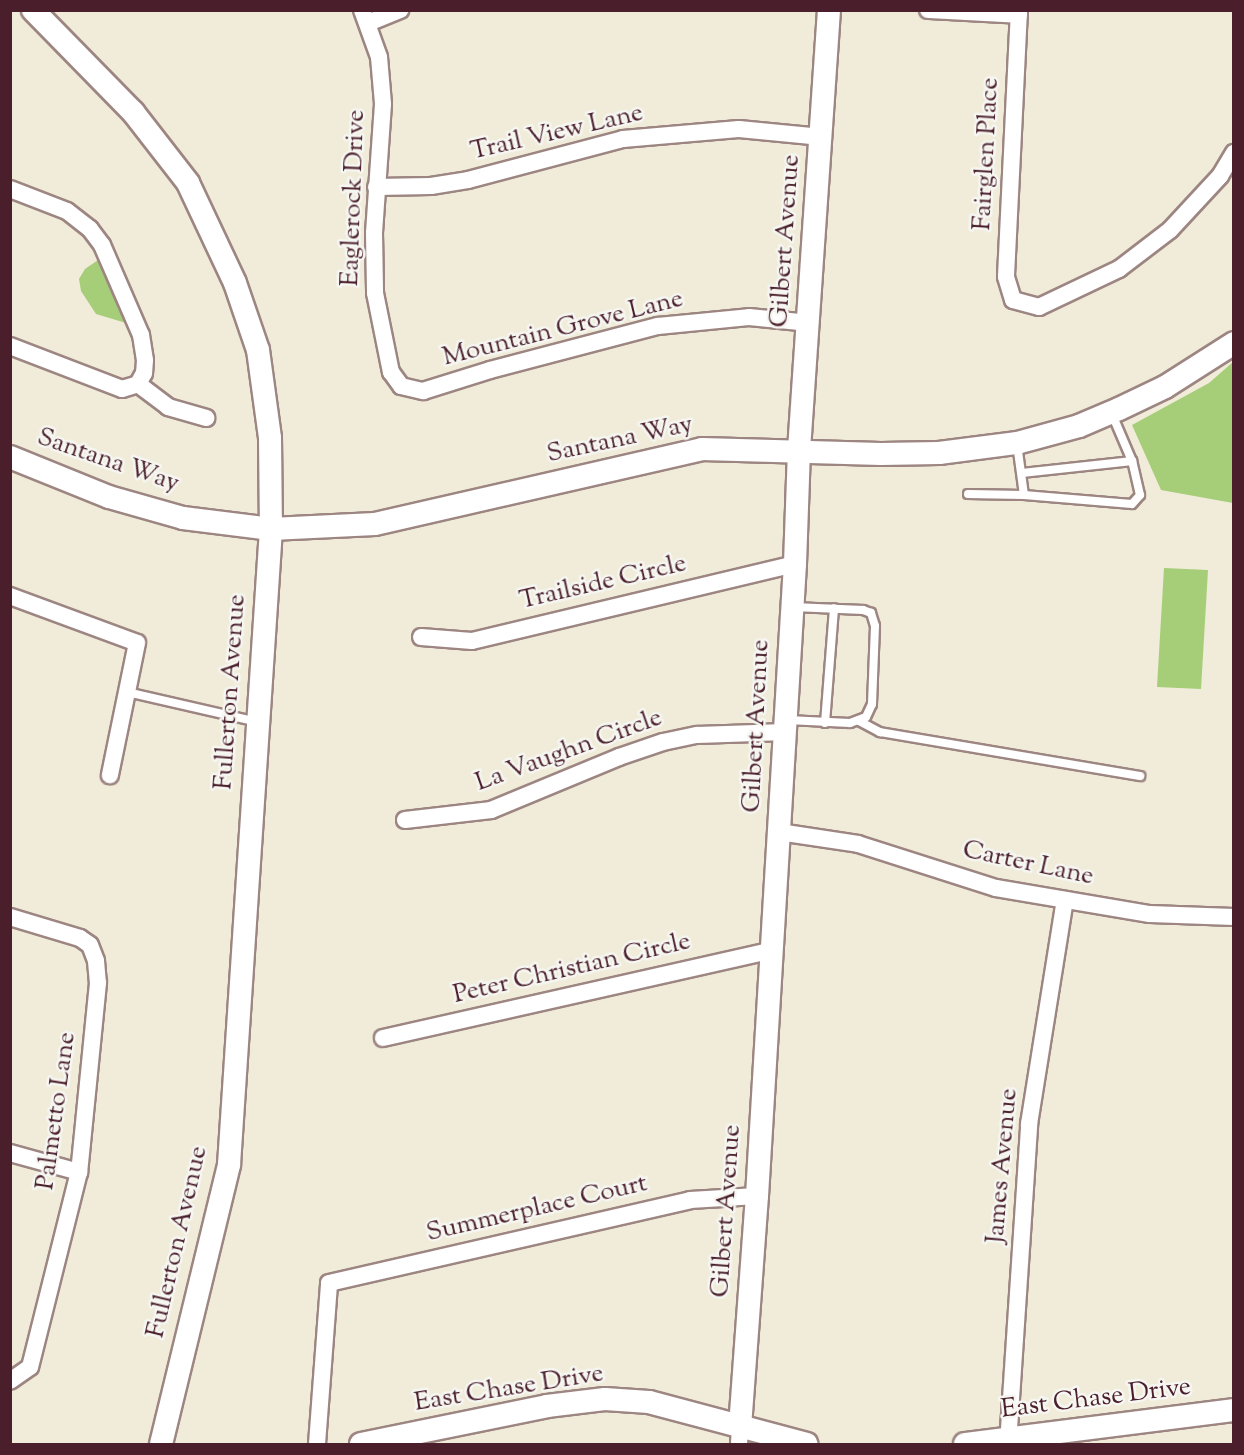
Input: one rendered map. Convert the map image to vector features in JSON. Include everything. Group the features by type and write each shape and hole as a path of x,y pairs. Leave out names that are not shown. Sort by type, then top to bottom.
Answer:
{"street":[{"name":"Fullerton Avenue","path":"33,10 133,112 188,183 216,237 258,350 270,438 271,529 229,1165 161,1444"},
{"path":"365,17 401,10"},
{"name":"Gilbert Avenue","path":"740,1436 758,1196 793,607 800,450 830,10"},
{"path":"928,10 1019,13"},
{"name":"Fairglen Place","path":"1019,13 1006,277 1013,300 1039,307 1119,269 1170,230 1220,176 1233,153"},
{"name":"Eaglerock Drive","path":"365,17 379,57 383,104 376,188 375,293 391,372 401,386"},
{"name":"Trail View Lane","path":"376,188 431,186 468,180 623,139 739,129 822,137"},
{"path":"10,189 67,211 90,229 102,245 141,335 145,360 144,374 138,384 122,389 10,346"},
{"name":"Mountain Grove Lane","path":"401,386 423,391 490,370 658,326 749,317 810,323"},
{"name":"Santana Way","path":"10,457 109,497 183,518 271,529 375,524 702,449 881,454 939,453 1017,443 1079,426 1111,413 1165,387 1233,343"},
{"path":"138,384 168,407 206,418"},
{"name":"Trailside Circle","path":"421,637 472,641 795,564"},
{"path":"10,596 137,643 110,775"},
{"name":"La Vaughn Circle","path":"405,820 491,810 619,757 663,742 697,735 786,726"},
{"name":"Carter Lane","path":"779,832 858,844 996,888 1150,914 1233,916"},
{"name":"James Avenue","path":"1008,1442 1029,1124 1065,900"},
{"name":"Palmetto Lane","path":"10,917 80,938 90,945 96,961 98,983 79,1172 30,1367 13,1381"},
{"name":"Peter Christian Circle","path":"383,1038 772,950"},
{"path":"10,1153 79,1172"},
{"name":"Summerplace Court","path":"317,1444 329,1283 690,1200 758,1196"},
{"name":"East Chase Drive","path":"361,1444 548,1406 605,1399 649,1402 740,1436 807,1444"},
{"name":"East Chase Drive","path":"965,1444 1008,1442 1233,1410"}],"lane":[{"path":"968,494 1024,495 1132,504 1140,495 1132,461 1111,413"},
{"path":"1017,443 1024,495"},
{"path":"1022,473 1132,461"},
{"path":"786,726 859,721 866,717 872,704 875,621 867,610 793,607"},
{"path":"825,723 834,608"},
{"path":"127,692 258,722"},
{"path":"859,721 880,732 1140,776"}],"green space":[{"path":"98,260 126,323 96,314 81,291 79,279 85,269"},
{"path":"1233,362 1233,503 1161,490 1132,425 1209,383"},
{"path":"1164,568 1208,570 1201,689 1157,687"}]}
